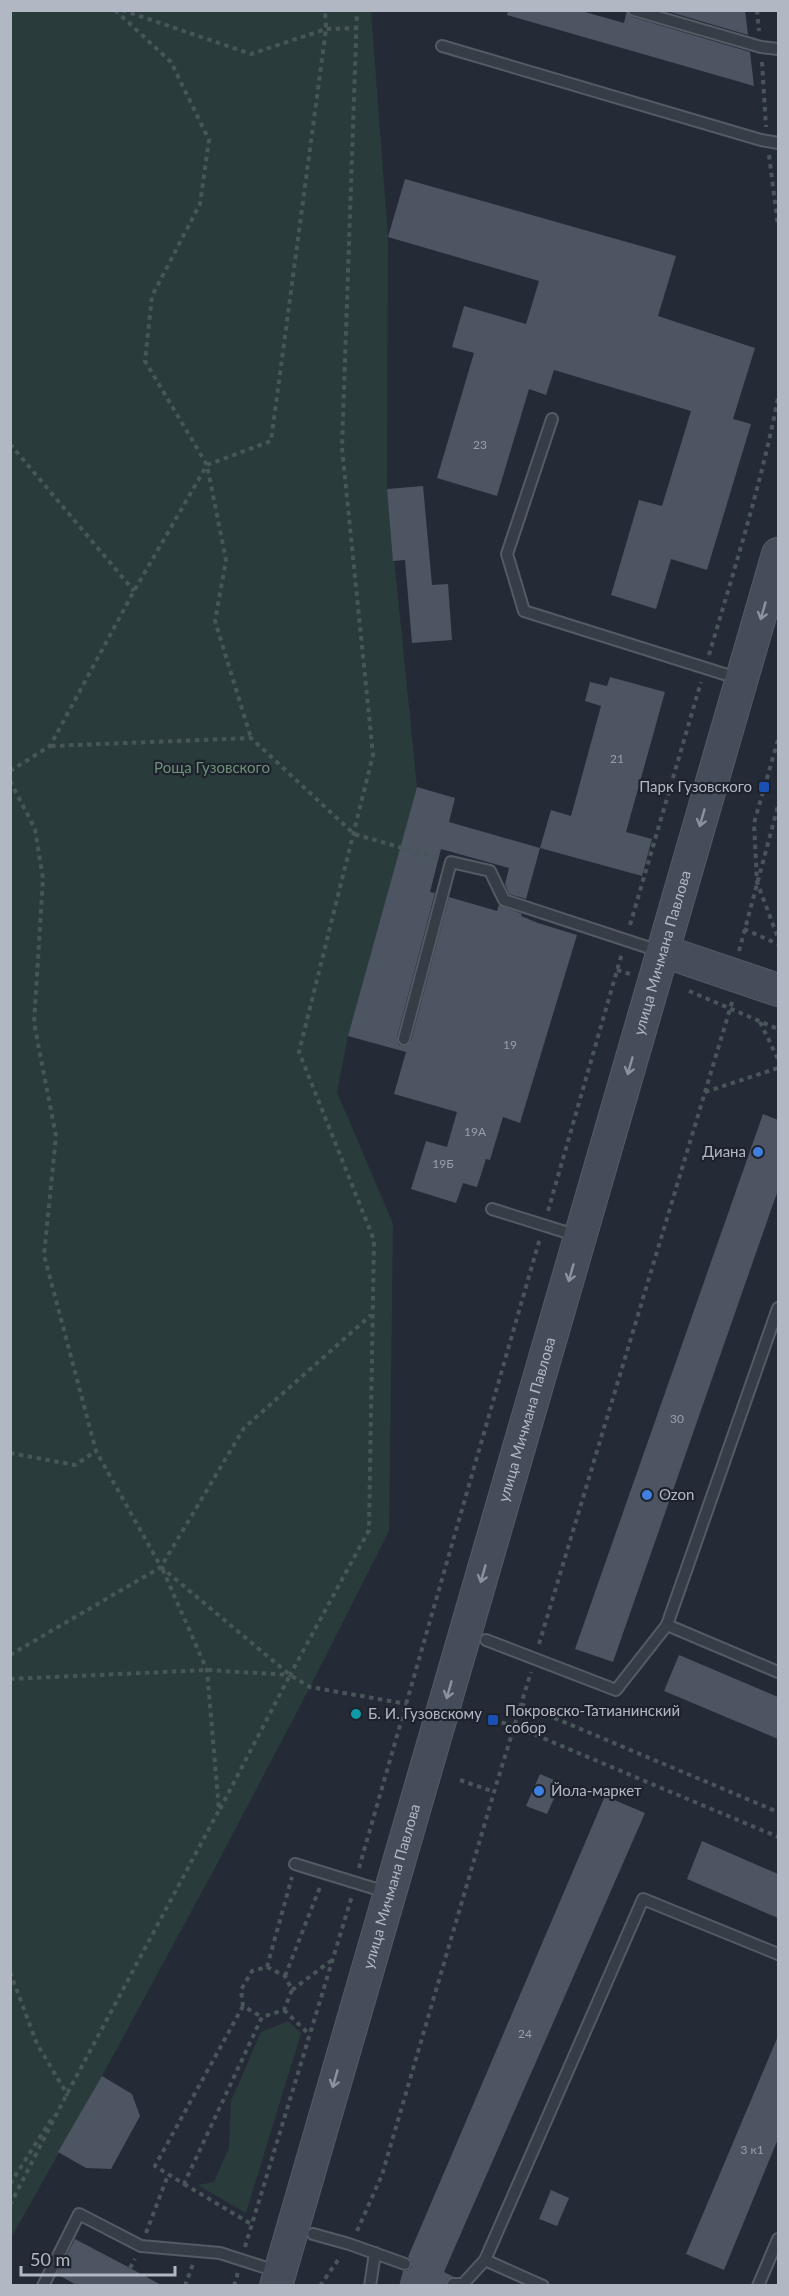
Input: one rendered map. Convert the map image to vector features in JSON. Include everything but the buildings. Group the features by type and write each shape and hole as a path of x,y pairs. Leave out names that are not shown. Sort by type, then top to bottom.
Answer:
{"main road":[{"name":"улица Мичмана Павлова","path":"295,2282 303,2231 753,682 778,554"},
{"name":"улица Мичмана Павлова","path":"753,682 778,631"},
{"path":"673,955 778,990"}],"lane":[{"path":"634,10 761,47 778,49"},
{"path":"442,46 761,140 778,143"},
{"path":"552,419 507,554 524,611 753,682"},
{"path":"404,1039 451,862 490,871 504,900 673,955"},
{"path":"492,1209 591,1240"},
{"path":"476,1637 616,1690 667,1625 778,1308"},
{"path":"667,1625 778,1672"},
{"path":"295,1864 400,1896"},
{"path":"453,2284 463,2284 485,2260 643,1899 778,1954"},
{"path":"43,2286 79,2214 141,2246 220,2253 295,2282"},
{"path":"303,2231 405,2264"},
{"path":"758,2286 778,2239"},
{"path":"370,2286 375,2253"},
{"path":"485,2260 543,2286"}],"path":[{"path":"115,10 171,62 209,140 201,204 152,296 145,361 207,465 226,560 215,621 251,738 354,834 451,862"},
{"path":"122,10 251,54 326,29 358,28"},
{"path":"10,771 50,746 134,591 207,465 271,441 326,29 325,10"},
{"path":"10,2205 290,1674 369,1530 374,1240 299,1052 373,755 342,448 357,10"},
{"path":"756,10 760,41"},
{"path":"761,53 766,136"},
{"path":"768,149 778,226"},
{"path":"707,663 772,431 778,398"},
{"path":"10,444 134,591"},
{"path":"627,933 703,676"},
{"path":"50,746 251,738"},
{"path":"778,740 754,823 757,882 778,938"},
{"path":"10,781 36,829 42,879 34,1023 56,1136 44,1255 96,1451 161,1567 207,1670 219,1810"},
{"path":"736,961 778,806"},
{"path":"744,929 778,944"},
{"path":"545,1219 622,950"},
{"path":"689,991 778,1029"},
{"path":"538,1650 730,1009"},
{"path":"759,1021 778,1059"},
{"path":"705,1093 778,1068"},
{"path":"358,1873 541,1235"},
{"path":"10,1655 161,1567 244,1428 372,1314"},
{"path":"10,1453 75,1465 96,1451"},
{"path":"161,1567 290,1674 310,1687 407,1704"},
{"path":"354,2237 382,2175 533,1666"},
{"path":"10,1679 207,1670 290,1674"},
{"path":"521,1704 778,1812"},
{"path":"493,1720 514,1726 778,1837"},
{"path":"460,1780 494,1792"},
{"path":"267,1967 295,1864"},
{"path":"285,1976 325,1874"},
{"path":"244,2252 354,1889"},
{"path":"284,2010 292,1990 333,1959"},
{"path":"251,2224 155,2166 243,2006 241,1990 252,1971 267,1967 285,1976 292,1990"},
{"path":"10,1972 37,2044 67,2094"},
{"path":"243,2006 262,2017"},
{"path":"284,2010 310,2035"},
{"path":"184,2184 262,2017 284,2010"},
{"path":"10,2184 67,2094"},
{"path":"130,2268 141,2246 168,2175"},
{"path":"295,2282 344,2251"}],"green space":[{"name":"Роща Гузовского","path":"11,11 371,11 388,237 387,489 417,787 348,1036 337,1092 393,1224 389,1531 218,1862 11,2238"},
{"path":"288,2021 301,2033 246,2213 198,2185 214,2182 229,2148 231,2101 261,2032"}],"place":[{"name":"Парк Гузовского","path":"764,787"},
{"name":"Диана","path":"758,1152"},
{"name":"Ozon","path":"647,1495"},
{"name":"Б. И. Гузовскому","path":"356,1714"},
{"name":"Покровско-Татианинский собор","path":"493,1720"},
{"name":"Йола-маркет","path":"539,1791"}]}
